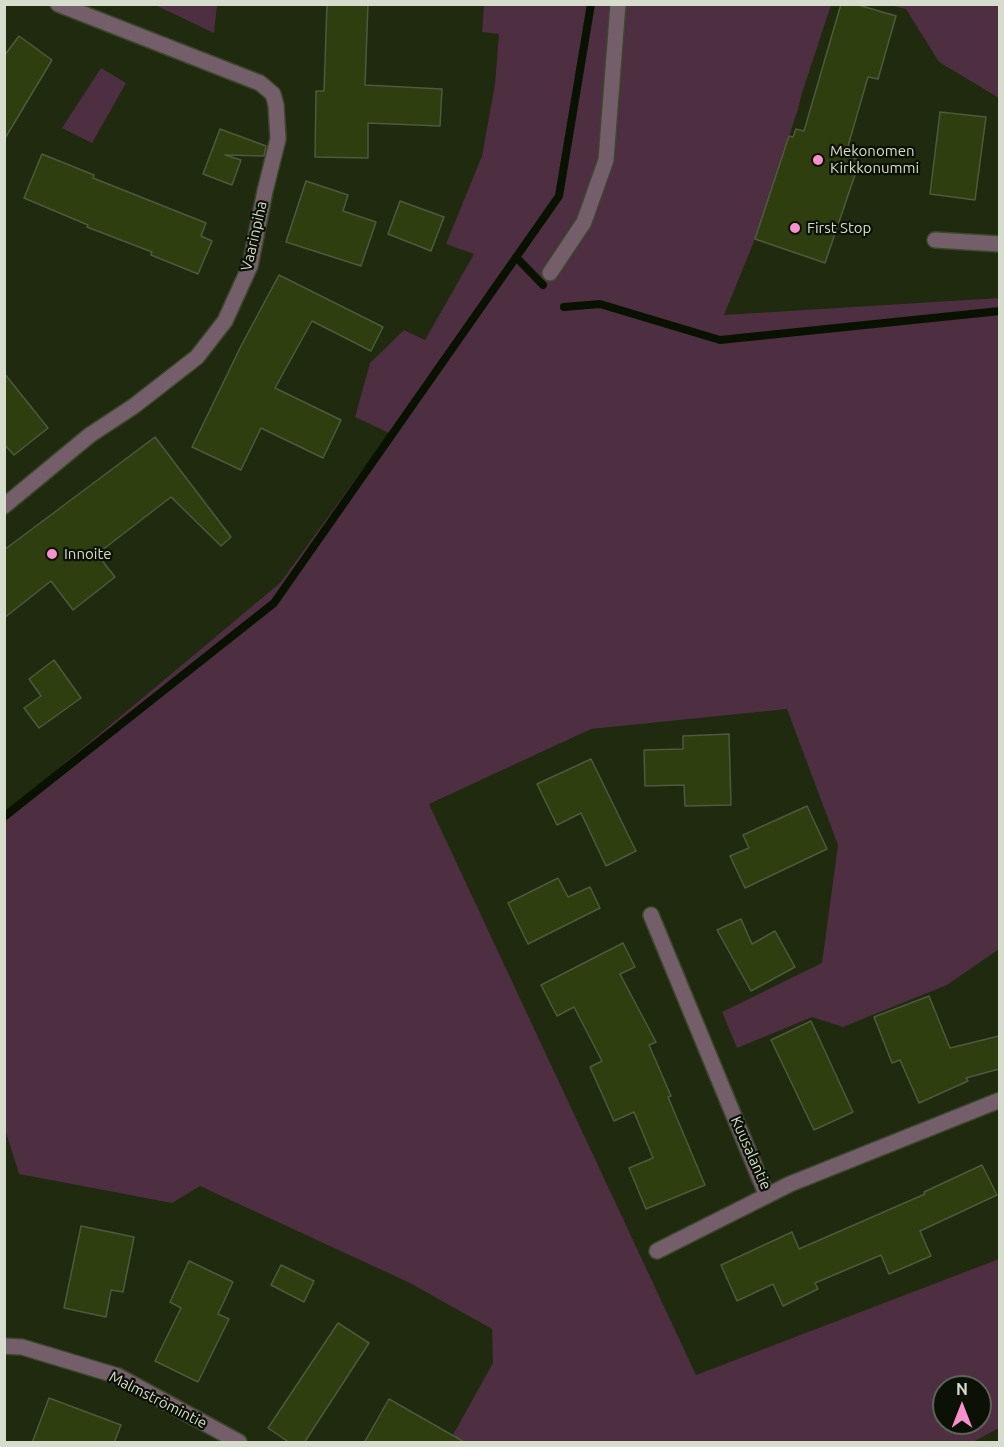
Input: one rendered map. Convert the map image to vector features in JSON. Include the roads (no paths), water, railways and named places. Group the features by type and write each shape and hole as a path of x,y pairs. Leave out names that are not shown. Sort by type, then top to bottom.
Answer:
{"street":[{"name":"Vaarinpiha","path":"4,506 90,435 134,406 196,357 225,321 250,266 278,139 273,94 260,84 58,4"},
{"path":"550,273 584,222 606,159 618,4"},
{"path":"935,240 999,243"},
{"name":"Kuusalantie","path":"651,915 767,1196 790,1184 999,1100"},
{"path":"657,1251 767,1196"},
{"name":"Malmströmintie","path":"4,1346 22,1347 118,1376 239,1443"}],"waterway":[{"path":"5,816 274,603 559,196 591,4"},
{"path":"516,257 543,285"},
{"path":"564,307 600,304 720,340 1000,311"}],"place":[{"name":"Mekonomen Kirkkonummi","path":"818,160"},
{"name":"First Stop","path":"795,228"},
{"name":"Innoite","path":"52,554"}]}
